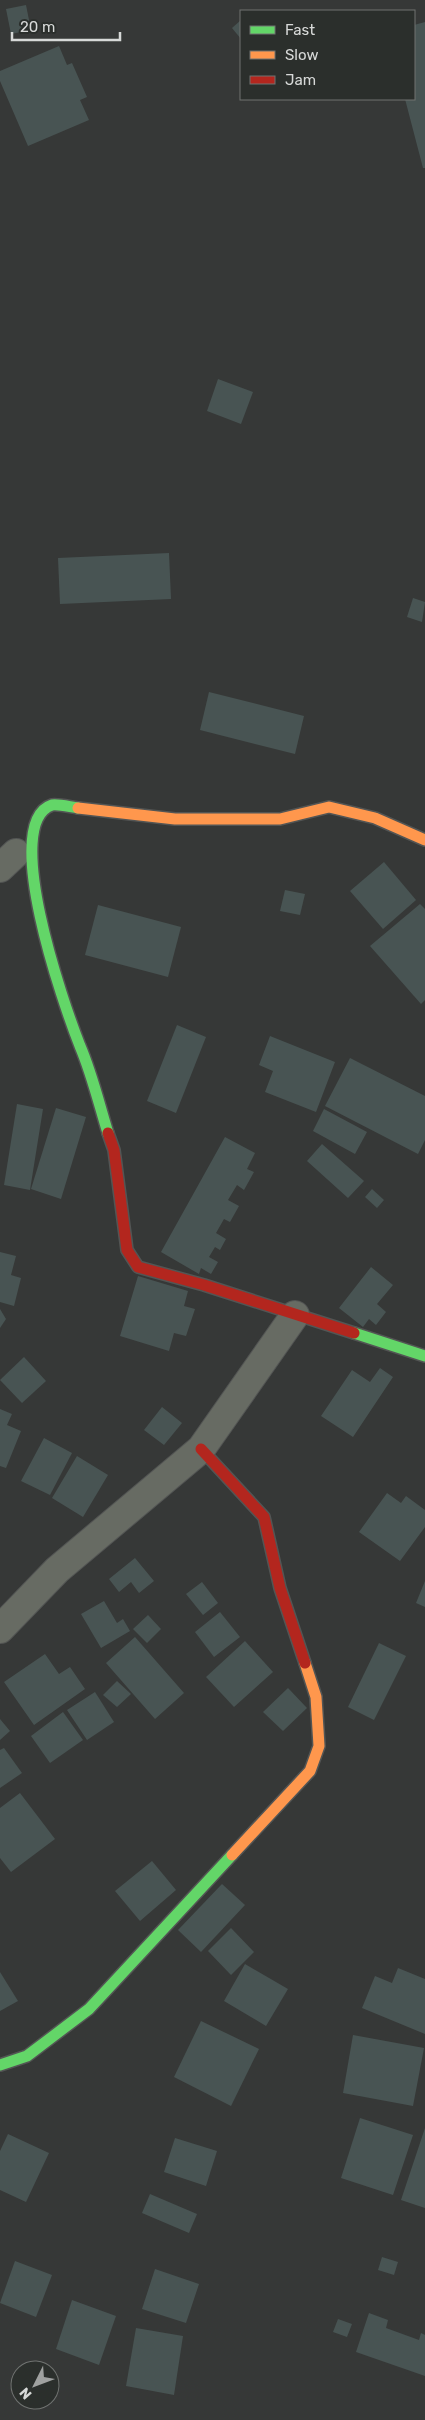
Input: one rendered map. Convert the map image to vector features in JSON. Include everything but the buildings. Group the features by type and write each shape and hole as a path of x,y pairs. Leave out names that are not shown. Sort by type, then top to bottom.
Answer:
{"street":[{"path":"26,822 32,814 52,805 175,819 280,819 329,807 374,818 425,840"},
{"path":"33,937 81,1047 108,1131 114,1150 127,1250 138,1267 425,1356"},
{"path":"0,1629 57,1570 201,1449 295,1315"},
{"path":"0,2065 27,2056 89,2009 310,1772 319,1746 316,1697 280,1588 264,1516 201,1449"}],"traffic: fast":[{"path":"78,808 52,805 38,818 32,844 34,877 40,916 50,955 61,993 92,1078 108,1133"},
{"path":"354,1333 425,1356"},
{"path":"0,2065 27,2056 89,2009 232,1855"}],"traffic: slow":[{"path":"78,808 175,819 280,819 329,807 375,818 425,840"},
{"path":"232,1855 310,1771 319,1746 316,1697 305,1663"}],"traffic: jam":[{"path":"108,1133 114,1150 127,1250 138,1267 204,1285 354,1333"},
{"path":"201,1449 264,1517 280,1588 305,1663"}]}
